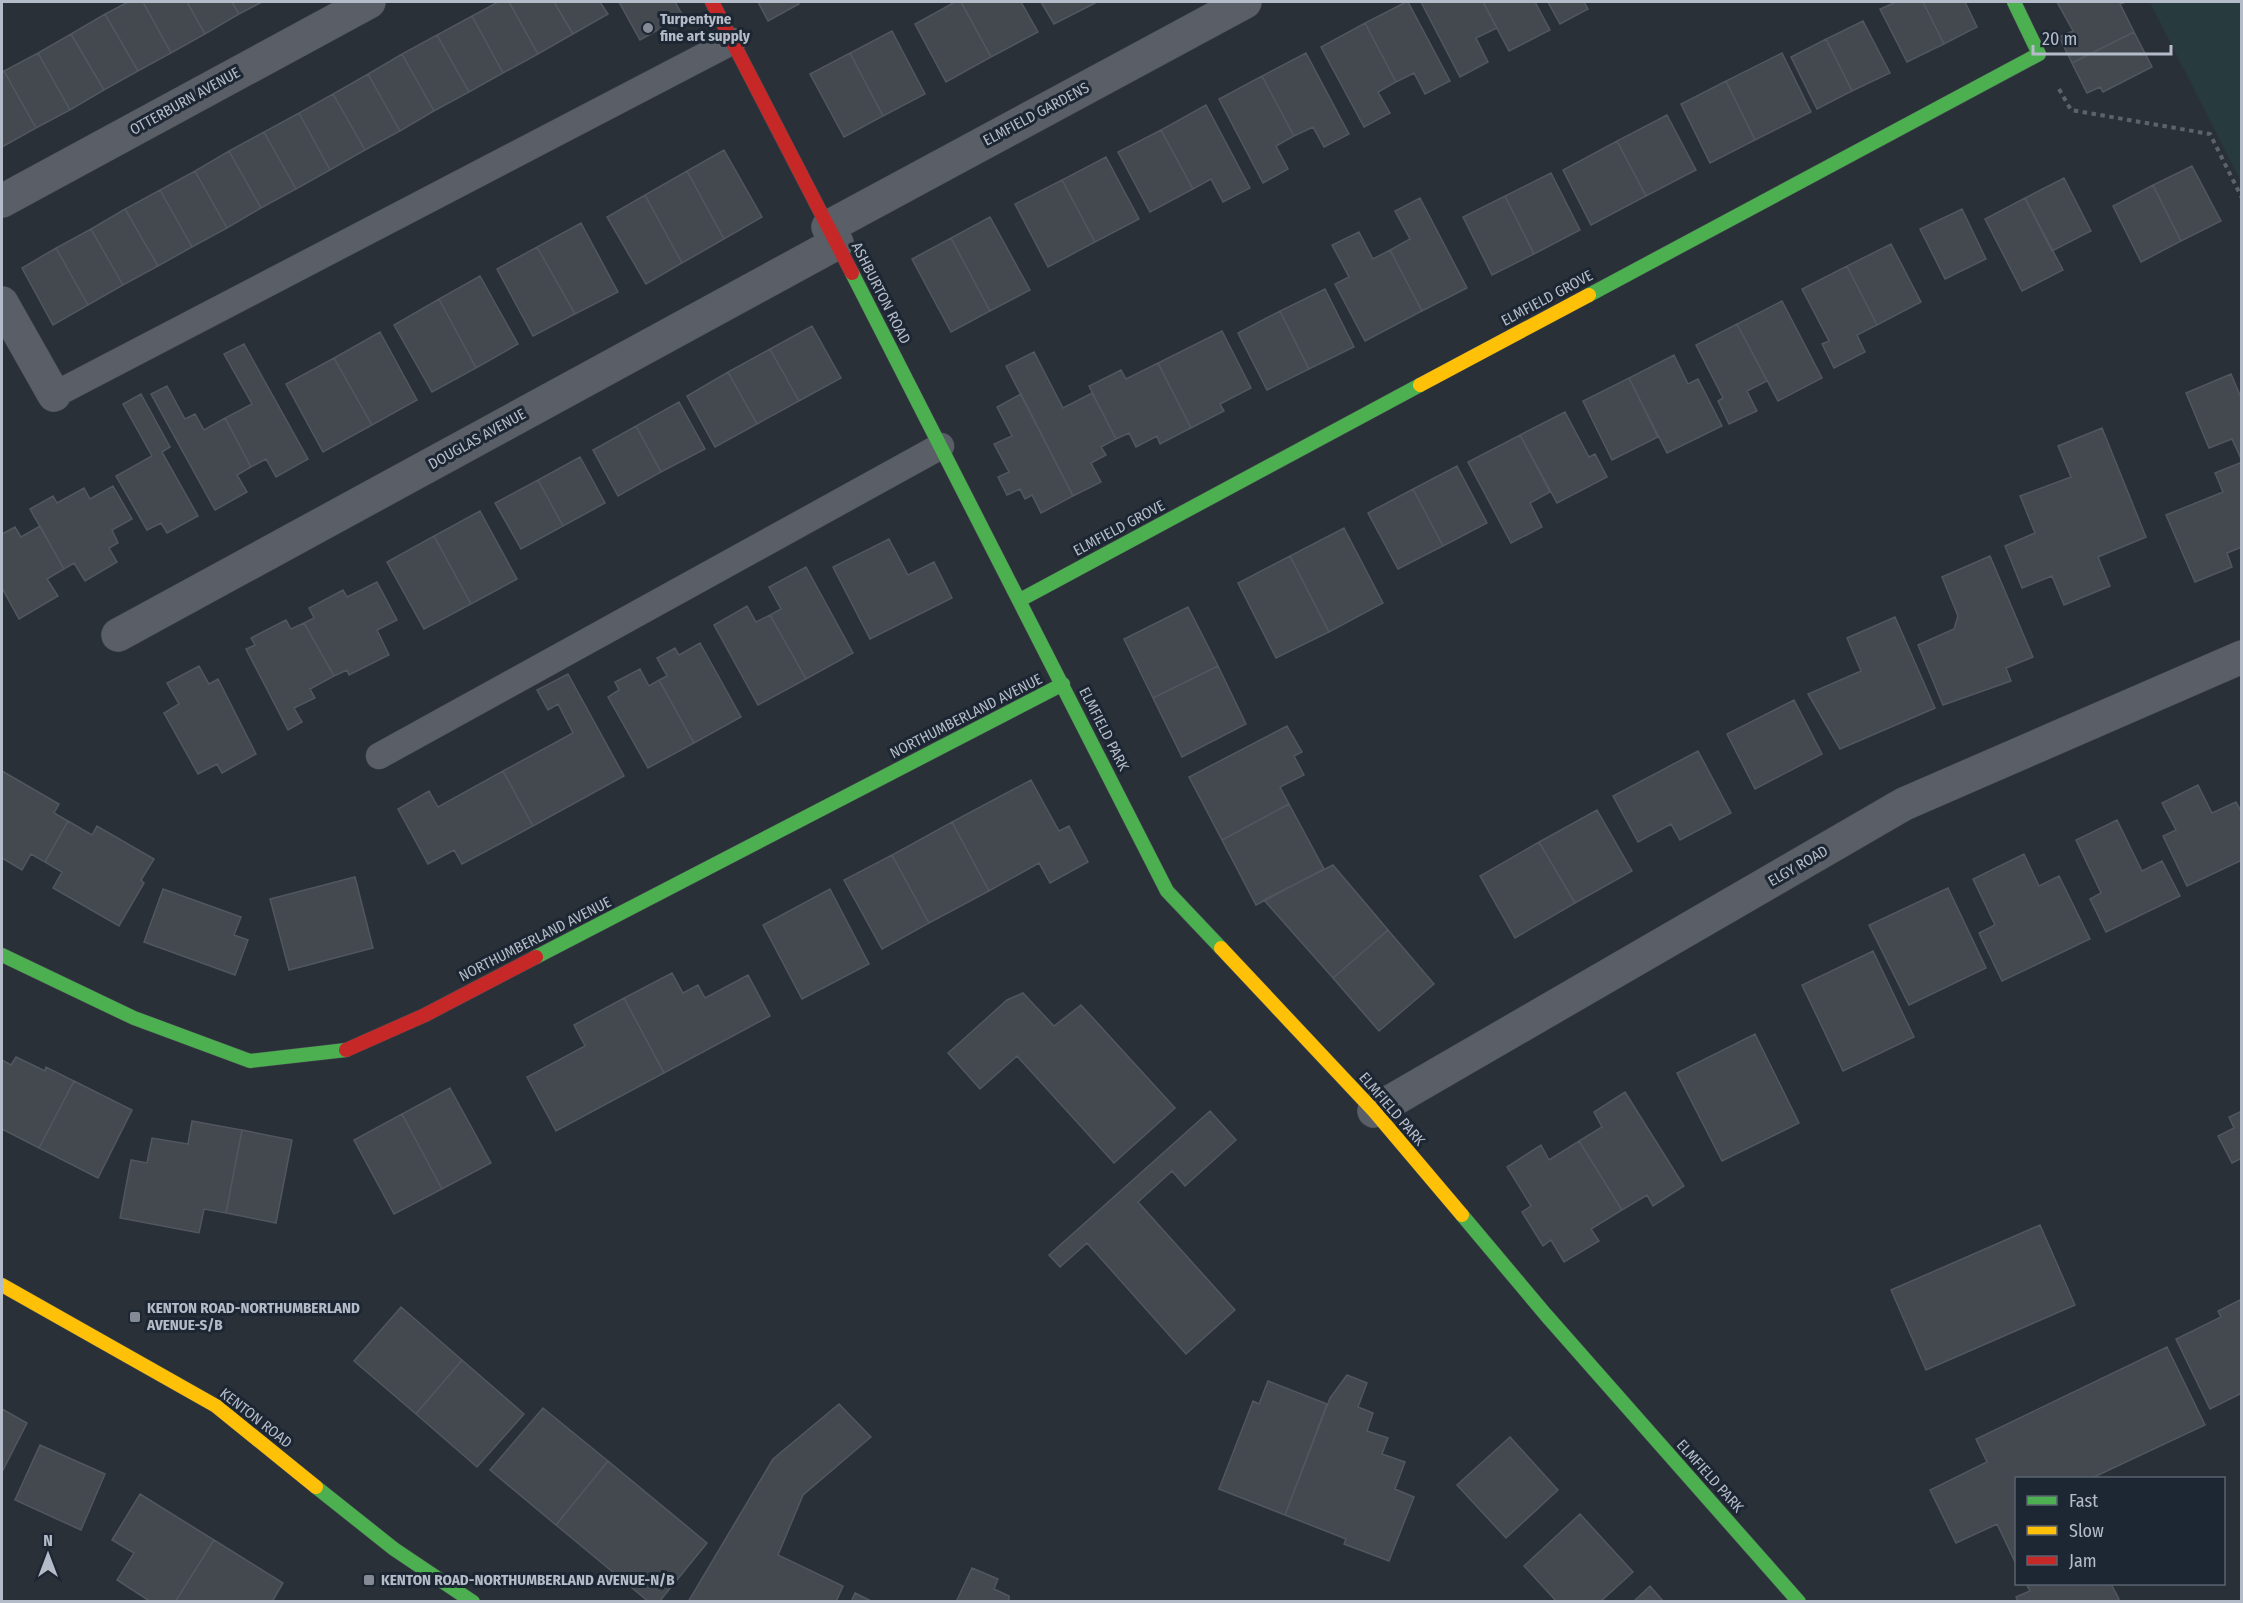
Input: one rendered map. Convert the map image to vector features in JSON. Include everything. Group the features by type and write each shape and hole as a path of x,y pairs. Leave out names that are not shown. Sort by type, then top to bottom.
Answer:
{"street":[{"name":"OTTERBURN AVENUE","path":"2,201 369,2"},
{"name":"ASHBURTON ROAD","path":"712,2 1020,600"},
{"name":"ELMFIELD GARDENS","path":"832,235 1245,2"},
{"path":"2014,2 2039,54"},
{"name":"ELMFIELD GROVE","path":"1020,600 2039,54"},
{"name":"DOUGLAS AVENUE","path":"118,635 832,235"},
{"path":"2,303 54,395"},
{"name":"ELMFIELD PARK","path":"1020,600 1167,891 1374,1111 1545,1315 1799,1602"},
{"name":"ELGY ROAD","path":"1374,1111 1904,804 2241,657"},
{"name":"NORTHUMBERLAND AVENUE","path":"2,955 134,1018 250,1061 342,1052 425,1015 1063,684"},
{"name":"KENTON ROAD","path":"2,1286 216,1406 394,1550 473,1602"}],"lane":[{"path":"54,395 733,41"},
{"path":"379,756 941,446"}],"path":[{"path":"2039,54 2071,110 2210,134 2241,198"}],"green space":[{"path":"2150,2 2241,2 2241,182"}],"building":[{"path":"128,2 143,2 171,53 138,71 105,14"},
{"path":"143,2 187,2 205,34 171,53"},
{"path":"187,2 232,2 239,14 205,34"},
{"path":"232,2 262,2 239,14"},
{"path":"498,2 509,2 538,54 503,73 472,16"},
{"path":"509,2 554,2 573,34 538,54"},
{"path":"554,2 600,2 608,14 573,34"},
{"name":"Turpentyne fine art supply","path":"619,2 675,2 683,16 640,40"},
{"path":"758,2 798,2 799,4 768,21"},
{"path":"955,2 961,2 991,57 946,82 915,24"},
{"path":"961,2 1021,2 1038,32 991,57"},
{"path":"1041,2 1097,2 1054,24"},
{"path":"1406,2 1450,81 1425,94 1414,73 1396,82 1365,23"},
{"path":"1421,2 1483,2 1497,28 1476,38 1488,62 1460,77"},
{"path":"1483,2 1535,2 1550,30 1509,51"},
{"path":"1548,2 1584,2 1588,9 1560,24"},
{"path":"1896,2 1923,2 1944,44 1907,62 1880,9"},
{"path":"1923,2 1965,2 1977,27 1944,44"},
{"path":"2057,2 2126,2 2120,4 2134,32 2072,63 2059,37 2073,31"},
{"path":"105,14 138,71 104,90 71,34"},
{"path":"472,16 503,73 469,92 437,35"},
{"path":"1863,21 1890,73 1852,91 1826,39"},
{"path":"1365,23 1396,82 1378,92 1390,113 1364,127 1321,47"},
{"path":"892,31 925,94 883,116 850,53"},
{"path":"2134,32 2152,67 2103,92 2100,87 2087,93 2072,63"},
{"path":"71,34 104,90 70,110 38,53"},
{"path":"437,35 469,92 434,111 402,54"},
{"path":"1826,39 1852,91 1817,109 1791,57"},
{"path":"38,53 70,110 36,128 4,71"},
{"path":"850,53 883,116 844,137 810,74"},
{"path":"1306,53 1349,134 1324,147 1313,127 1294,136 1262,76"},
{"path":"1782,53 1811,112 1755,140 1726,81"},
{"path":"402,54 434,111 400,131 368,74"},
{"path":"4,71 36,128 2,147 2,73"},
{"path":"368,74 400,131 365,150 333,94"},
{"path":"1262,76 1294,136 1276,146 1288,169 1263,183 1219,99"},
{"path":"1726,81 1755,140 1710,163 1681,104"},
{"path":"333,94 365,150 330,170 299,113"},
{"path":"1206,105 1250,188 1223,202 1211,179 1193,189 1161,130"},
{"path":"299,113 330,170 296,189 264,132"},
{"path":"1667,115 1696,170 1646,196 1617,141"},
{"path":"1161,130 1193,189 1150,212 1118,152"},
{"path":"264,132 296,189 261,208 229,151"},
{"path":"1617,141 1646,196 1591,225 1563,170"},
{"path":"724,150 762,217 724,239 687,171"},
{"path":"229,151 261,208 227,228 195,171"},
{"path":"1106,157 1139,219 1095,242 1062,180"},
{"path":"2192,166 2221,221 2181,241 2153,185"},
{"path":"195,171 227,228 192,247 160,190"},
{"path":"687,171 724,239 682,263 645,195"},
{"path":"1551,173 1580,230 1534,254 1505,196"},
{"path":"2064,178 2091,231 2052,251 2025,198"},
{"path":"1062,180 1095,242 1048,267 1015,204"},
{"path":"2153,185 2181,241 2141,262 2113,206"},
{"path":"160,190 192,247 158,266 125,209"},
{"path":"645,195 682,263 646,284 607,217"},
{"path":"1505,196 1534,254 1492,275 1463,217"},
{"path":"1420,198 1467,288 1422,311 1390,250 1410,239 1395,211"},
{"path":"2025,198 2063,270 2022,291 1985,219"},
{"path":"125,209 158,266 123,285 91,229"},
{"path":"1962,209 1986,259 1945,279 1920,229"},
{"path":"990,217 1030,290 990,311 951,238"},
{"path":"581,223 618,292 575,314 537,247"},
{"path":"91,229 123,285 88,305 56,248"},
{"path":"1359,232 1373,259 1390,250 1422,311 1365,341 1335,284 1349,277 1332,245"},
{"path":"951,238 990,311 951,332 912,259"},
{"path":"1891,244 1921,302 1877,325 1847,266"},
{"path":"537,247 575,314 533,336 497,269"},
{"path":"56,248 88,305 53,325 22,268"},
{"path":"1847,266 1877,325 1857,335 1865,352 1834,368 1822,344 1829,341 1802,289"},
{"path":"480,276 518,344 476,368 439,299"},
{"path":"1325,289 1354,347 1309,369 1280,311"},
{"path":"439,299 476,368 432,392 394,325"},
{"path":"1782,301 1822,378 1778,401 1737,324"},
{"path":"1280,311 1309,369 1267,390 1238,333"},
{"path":"1737,324 1767,381 1747,391 1757,411 1729,424 1718,401 1723,398 1696,345"},
{"path":"812,326 841,378 799,401 770,349"},
{"path":"1222,331 1251,388 1220,404 1224,411 1191,428 1158,363"},
{"path":"380,332 417,400 372,425 334,358"},
{"path":"244,344 308,459 276,477 266,459 251,467 225,418 252,404 224,354"},
{"path":"770,349 799,401 757,424 728,372"},
{"path":"1034,352 1063,408 1092,393 1116,439 1101,447 1106,455 1091,463 1101,482 1073,496 1006,366"},
{"path":"1674,355 1688,384 1698,379 1722,426 1667,453 1629,378"},
{"path":"334,358 372,425 323,452 286,384"},
{"path":"1158,363 1191,428 1160,444 1157,436 1136,447 1129,433 1116,439 1089,386 1121,370 1126,379"},
{"path":"728,372 757,424 715,447 687,396"},
{"path":"2231,374 2242,400 2242,461 2232,439 2209,448 2186,393"},
{"path":"1629,378 1658,437 1612,460 1583,401"},
{"path":"167,386 185,419 195,414 204,430 225,418 251,467 237,475 247,492 215,510 151,394"},
{"path":"141,394 170,447 162,452 198,516 167,533 161,523 147,530 116,476 152,456 123,404"},
{"path":"1021,394 1073,496 1041,513 1032,495 1025,499 1020,489 1007,495 998,477 1009,472 994,444 1012,436 997,407"},
{"path":"679,402 705,449 661,472 636,426"},
{"path":"1565,412 1589,457 1595,454 1607,477 1557,503 1520,435"},
{"path":"636,426 661,472 618,496 593,450"},
{"path":"2102,428 2146,537 2098,557 2110,586 2064,605 2052,576 2022,588 2005,546 2035,533 2020,496 2071,477 2058,446"},
{"path":"1520,435 1550,492 1530,503 1542,527 1511,543 1468,462"},
{"path":"580,457 605,503 563,526 538,480"},
{"path":"2242,462 2242,547 2227,553 2232,567 2195,582 2166,515 2223,492 2215,473"},
{"path":"1457,466 1487,523 1443,546 1413,489"},
{"path":"538,480 563,526 521,549 495,503"},
{"path":"113,486 132,519 112,530 118,543 109,548 117,562 85,581 74,563 64,569 30,509 53,496 57,503 84,488 90,499"},
{"path":"1413,489 1443,546 1398,569 1368,513"},
{"path":"480,511 517,579 471,604 434,536"},
{"path":"40,526 64,569 47,579 58,596 19,619 2,588 2,534 15,527 21,537"},
{"path":"1344,528 1383,603 1329,632 1290,556"},
{"path":"434,536 471,604 424,629 387,562"},
{"path":"889,539 908,575 934,562 952,598 870,639 833,567"},
{"path":"1290,556 1329,632 1276,658 1238,583"},
{"path":"1990,556 2033,657 2006,668 2011,681 1943,705 1918,645 1954,629 1958,616 1942,577"},
{"path":"806,567 853,653 806,679 770,615 781,609 769,587"},
{"path":"377,582 397,620 377,630 389,655 349,675 347,670 334,676 304,623 314,618 309,608 343,590 347,597"},
{"path":"747,606 756,622 770,615 806,679 758,705 714,625"},
{"path":"1188,607 1218,666 1153,698 1124,639"},
{"path":"1895,617 1935,708 1840,749 1808,694 1861,671 1847,638"},
{"path":"286,620 291,629 304,623 334,676 310,689 315,698 294,708 302,722 288,730 246,649 255,645 251,638"},
{"path":"700,643 741,717 694,743 659,680 667,676 657,658 675,648 679,655"},
{"path":"199,666 209,684 218,679 256,754 222,773 217,764 198,774 164,713 179,704 167,683"},
{"path":"1218,666 1246,724 1182,757 1153,698"},
{"path":"640,669 649,686 659,680 694,743 648,768 608,697 619,690 615,682"},
{"path":"568,674 624,776 533,826 503,771 573,733 558,704 548,710 537,690"},
{"path":"1794,700 1822,754 1755,789 1727,734"},
{"path":"1287,726 1302,752 1294,756 1304,775 1280,787 1289,804 1222,840 1189,777"},
{"path":"1698,751 1731,813 1680,840 1671,824 1638,842 1613,796"},
{"path":"2,771 59,804 54,813 68,821 45,862 31,854 22,870 2,858"},
{"path":"503,771 533,826 462,864 454,850 428,864 398,809 429,791 438,807"},
{"path":"1031,780 1059,831 1069,826 1088,862 1050,883 1039,863 989,891 952,822"},
{"path":"2198,785 2212,813 2236,802 2242,813 2242,860 2187,886 2163,836 2176,830 2162,803"},
{"path":"1289,804 1324,869 1256,905 1222,840"},
{"path":"1597,810 1632,871 1575,903 1539,842"},
{"path":"2117,820 2142,871 2162,861 2180,896 2106,932 2090,899 2101,893 2076,840"},
{"path":"68,821 92,835 97,826 154,859 141,880 144,883 119,926 53,888 62,872 45,862"},
{"path":"952,822 989,891 929,923 892,855"},
{"path":"1539,842 1575,903 1515,938 1480,876"},
{"path":"2024,854 2039,886 2059,876 2090,939 2002,981 1979,933 1995,925 1973,879"},
{"path":"892,855 929,923 882,949 844,880"},
{"path":"1333,865 1388,930 1333,978 1264,900"},
{"path":"355,877 373,948 289,970 270,899"},
{"path":"1948,888 1986,968 1909,1005 1869,925"},
{"path":"163,889 241,917 234,935 248,940 235,975 144,942"},
{"path":"830,889 869,964 802,999 763,925"},
{"path":"1388,930 1434,984 1379,1031 1333,978"},
{"path":"1873,951 1914,1037 1843,1071 1802,985"},
{"path":"672,973 683,993 698,985 705,998 748,975 770,1016 664,1073 624,998"},
{"path":"1023,993 1054,1026 1081,1005 1175,1108 1114,1163 1017,1056 980,1089 948,1053 1007,1000"},
{"path":"624,998 664,1073 556,1131 527,1077 585,1046 574,1025"},
{"path":"1755,1034 1799,1123 1722,1161 1677,1073"},
{"path":"16,1057 45,1071 46,1067 74,1081 39,1148 2,1129 2,1060 11,1065"},
{"path":"74,1081 132,1110 98,1178 39,1148"},
{"path":"450,1088 491,1163 442,1189 402,1114"},
{"path":"1625,1092 1684,1186 1653,1206 1647,1195 1622,1210 1579,1141 1602,1127 1594,1112"},
{"path":"1210,1111 1236,1140 1185,1186 1172,1171 1138,1202 1235,1310 1186,1354 1087,1243 1060,1267 1049,1255"},
{"path":"2242,1111 2242,1158 2232,1163 2218,1136 2234,1128 2229,1117"},
{"path":"402,1114 442,1189 394,1214 354,1140"},
{"path":"192,1121 242,1130 226,1213 204,1209 199,1233 120,1218 131,1160 147,1163 152,1138 188,1144"},
{"path":"242,1130 292,1140 276,1223 226,1213"},
{"path":"1579,1141 1622,1210 1591,1229 1599,1241 1564,1262 1551,1240 1543,1246 1522,1212 1531,1206 1507,1167 1541,1145 1549,1160"},
{"path":"2040,1225 2075,1305 1926,1370 1891,1290"},
{"path":"2242,1299 2242,1393 2210,1409 2176,1339 2221,1317 2218,1311"},
{"path":"401,1307 462,1360 416,1414 354,1361"},
{"path":"2167,1347 2205,1425 2094,1477 2015,1477 2015,1562 1997,1524 1956,1543 1930,1490 1987,1462 1976,1439"},
{"path":"462,1360 524,1414 477,1467 416,1414"},
{"path":"1347,1375 1367,1383 1358,1407 1373,1413 1367,1431 1388,1438 1382,1454 1405,1462 1395,1489 1414,1497 1389,1561 1344,1544 1346,1539 1285,1515 1330,1398"},
{"path":"1268,1381 1327,1404 1285,1515 1219,1489 1253,1401 1259,1404"},
{"path":"839,1404 871,1437 803,1495 778,1555 843,1586 836,1602 688,1602 773,1459"},
{"path":"543,1408 608,1461 556,1525 490,1470"},
{"path":"2,1409 27,1423 2,1472"},
{"path":"1510,1437 1558,1490 1506,1538 1457,1485"},
{"path":"40,1445 105,1474 81,1530 15,1500"},
{"path":"608,1461 707,1543 659,1602 649,1602 556,1525"},
{"path":"140,1494 214,1540 175,1602 151,1602 117,1580 134,1553 112,1540"},
{"path":"1580,1514 1633,1572 1600,1602 1557,1602 1524,1566"},
{"path":"214,1540 283,1583 272,1602 175,1602"},
{"path":"972,1568 998,1579 994,1589 1009,1596 1009,1602 956,1602"},
{"path":"2027,1585 2112,1585 2119,1599 2115,1602 2018,1602 2016,1597 2030,1591"},
{"path":"1650,1586 1664,1602 1633,1602"},
{"path":"855,1593 873,1602 851,1602"}],"traffic: fast":[{"path":"1589,295 2039,54 2014,2"},
{"path":"852,273 1167,891 1221,948"},
{"path":"1020,600 1420,385"},
{"path":"536,957 1063,684"},
{"path":"2,955 134,1018 250,1061 346,1050"},
{"path":"1462,1215 1546,1315 1799,1602"},
{"path":"316,1487 394,1549 473,1602"}],"traffic: slow":[{"path":"1420,385 1589,295"},
{"path":"1221,948 1374,1111 1462,1215"},
{"path":"2,1285 216,1406 316,1487"}],"traffic: jam":[{"path":"712,2 852,273"},
{"path":"346,1050 425,1015 536,957"}],"place":[{"name":"Turpentyne fine art supply","path":"648,28"},
{"name":"KENTON ROAD-NORTHUMBERLAND AVENUE-S/B","path":"135,1317"},
{"name":"KENTON ROAD-NORTHUMBERLAND AVENUE-N/B","path":"369,1580"}]}
